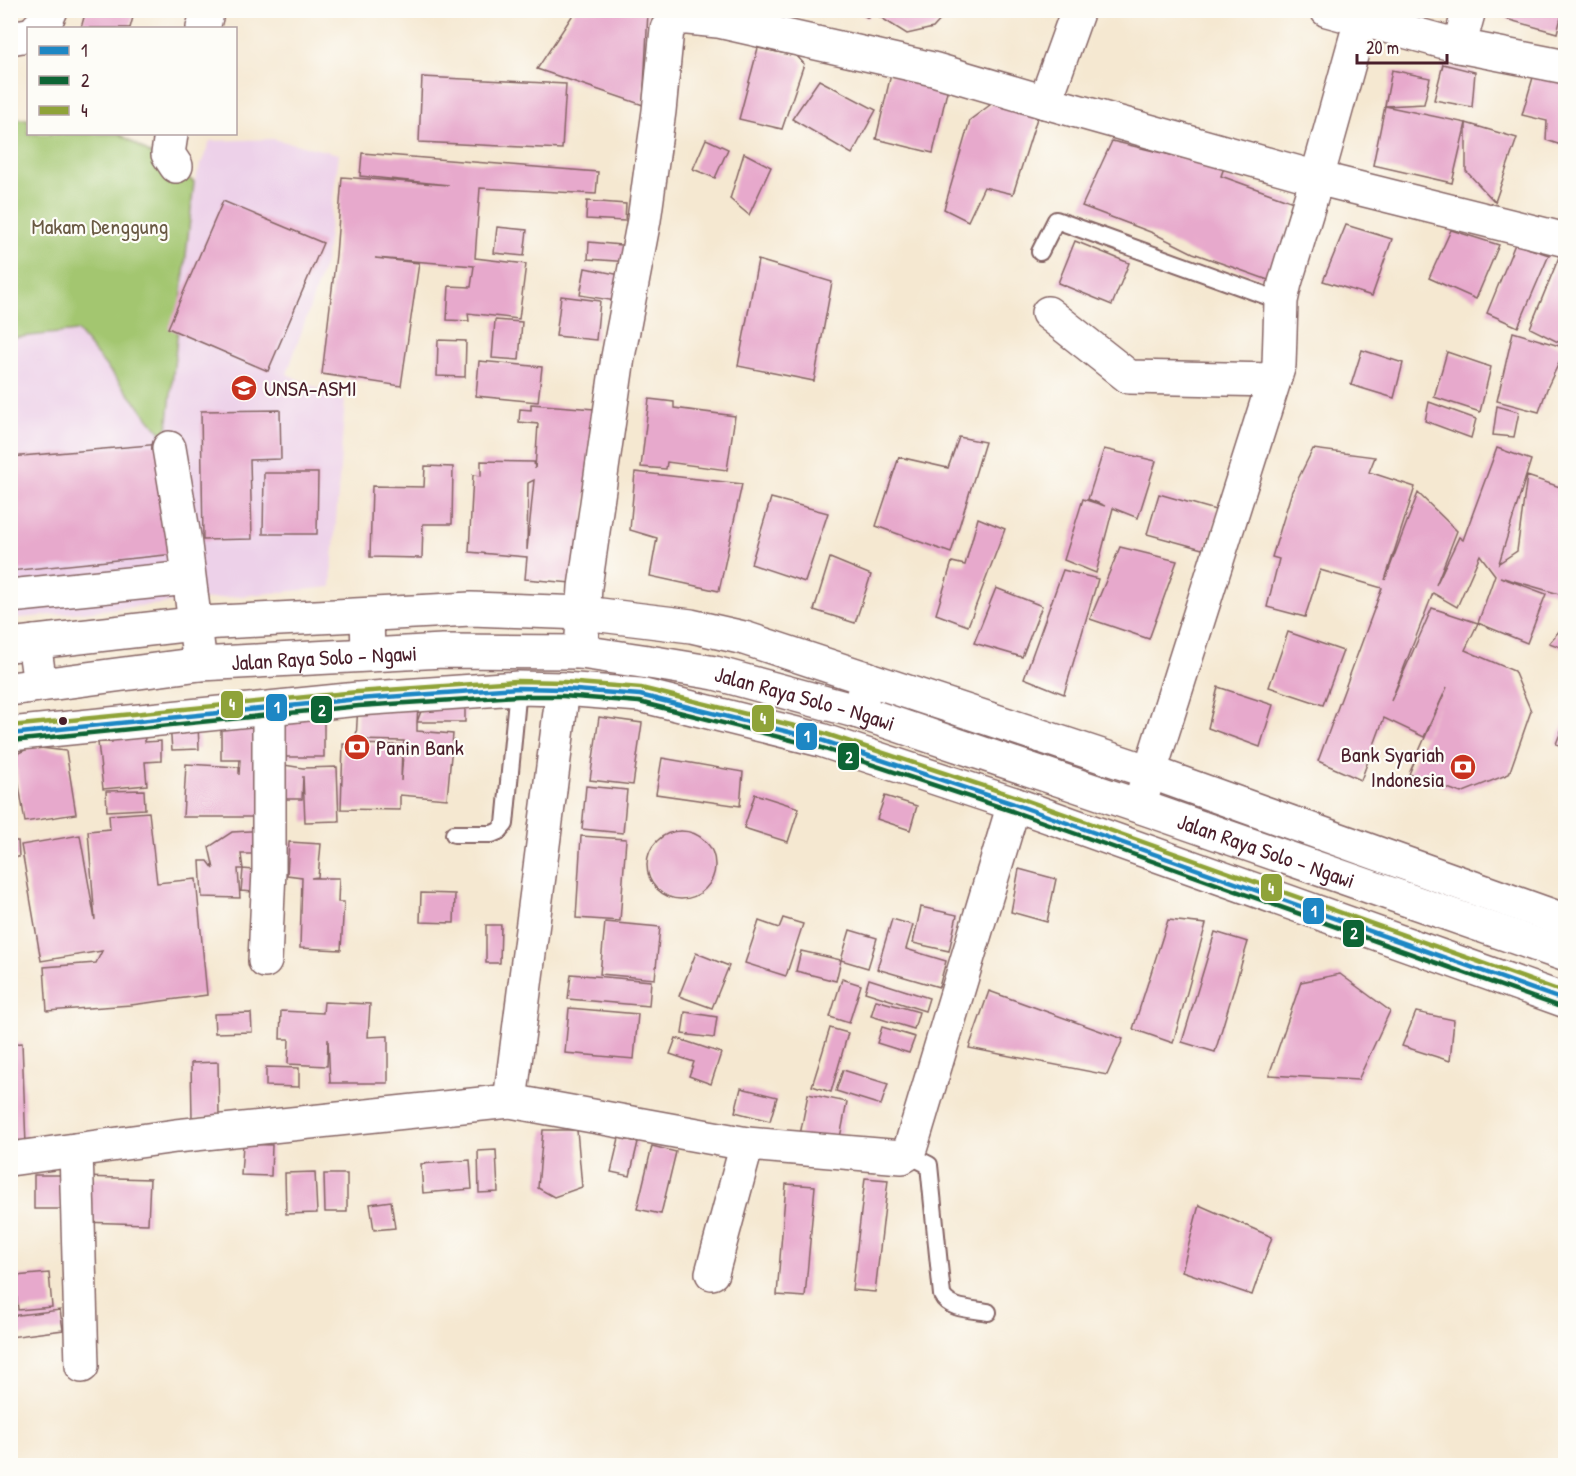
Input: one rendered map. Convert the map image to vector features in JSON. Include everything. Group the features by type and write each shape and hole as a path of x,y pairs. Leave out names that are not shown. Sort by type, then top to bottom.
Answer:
{"main road":[{"path":"39,27 46,21 51,10"},
{"path":"202,27 208,10"},
{"path":"1046,102 1078,10"},
{"path":"1327,10 1459,46 1566,68"},
{"path":"1459,46 1469,10"},
{"path":"581,652 585,587 618,357 644,220 659,111 667,29 678,17 718,21 933,69 1317,178 1566,240"},
{"path":"1139,806 1279,365 1281,301 1361,20"},
{"path":"10,38 27,35"},
{"path":"171,135 168,153 176,166"},
{"path":"1048,314 1129,377 1274,380"},
{"path":"169,448 184,537 200,664"},
{"path":"10,596 188,578"},
{"path":"25,687 22,644 194,625 471,609 584,613 691,626 744,638 1150,772 1566,921"},
{"path":"367,615 368,654"},
{"name":"Jalan Raya Solo - Ngawi","path":"25,687 200,664 443,651 581,652 715,673 859,712 1139,806 1566,955"},
{"path":"859,712 867,678"},
{"name":"Jalan Raya Solo - Ngawi","path":"10,734 269,710 358,699 518,688 640,695 821,740 1014,804 1566,1001"},
{"path":"510,1101 563,689"},
{"path":"265,961 269,870 269,710"},
{"path":"10,1160 176,1136 510,1101 747,1144 896,1158 907,1154 915,1135 1014,804"},
{"path":"712,1273 747,1144"},
{"path":"76,1150 82,1366"}],"lane":[{"path":"1040,252 1056,220 1281,301"},
{"path":"454,834 492,834 499,831 505,824 518,688"},
{"path":"907,1154 929,1165 942,1296 945,1302 988,1312"}],"shaded area":[{"name":"UNSA-ASMI","path":"273,139 339,154 325,263 287,374 345,401 331,587 11,619 10,338 77,330 166,439 194,182 210,141"}],"green space":[{"name":"Makam Denggung","path":"11,119 27,119 27,135 122,135 194,182 166,439 77,331 11,338"}],"building":[{"path":"86,10 135,10 130,27 81,27"},
{"path":"576,10 648,12 643,105 537,69"},
{"path":"854,10 872,10 868,18"},
{"path":"887,10 923,10 943,17 933,28 907,34 880,17"},
{"path":"1509,10 1563,10 1557,33 1506,19"},
{"path":"758,48 797,56 804,64 782,129 739,119"},
{"path":"1443,64 1475,72 1472,107 1434,100"},
{"path":"1392,70 1430,78 1424,104 1385,106"},
{"path":"891,74 948,87 933,153 876,139"},
{"path":"1534,74 1566,82 1566,125 1561,145 1546,140 1547,121 1522,115"},
{"path":"422,77 566,84 562,149 419,142"},
{"path":"819,80 876,110 852,154 792,119"},
{"path":"994,102 1038,115 1013,194 984,187 968,221 944,209 970,120"},
{"path":"1385,106 1466,123 1452,183 1373,165"},
{"path":"1466,123 1517,138 1495,202 1466,171"},
{"path":"706,139 728,149 715,178 693,169"},
{"path":"1112,141 1183,158 1226,162 1221,176 1296,203 1271,281 1193,253 1153,233 1082,206"},
{"path":"362,153 598,172 596,194 480,188 475,258 526,264 519,319 468,313 469,321 447,320 449,286 471,287 474,266 375,258 419,263 401,386 322,374 336,255 342,177 449,185 360,176"},
{"path":"744,153 771,167 749,215 730,199"},
{"path":"223,201 323,243 268,371 168,328"},
{"path":"587,201 626,204 625,221 586,219"},
{"path":"1346,225 1392,239 1372,296 1323,281"},
{"path":"497,227 527,230 524,256 494,253"},
{"path":"1451,230 1499,245 1476,299 1429,278"},
{"path":"1075,241 1129,263 1112,305 1058,283"},
{"path":"589,242 631,246 630,262 588,259"},
{"path":"1515,244 1549,255 1518,327 1487,313"},
{"path":"1559,257 1566,259 1566,329 1560,343 1530,328"},
{"path":"758,260 832,282 814,381 738,366"},
{"path":"585,268 626,276 621,302 580,295"},
{"path":"561,296 600,301 596,340 556,336"},
{"path":"495,320 522,322 519,360 492,358"},
{"path":"1513,332 1566,348 1548,386 1539,412 1497,401"},
{"path":"438,340 466,341 465,377 437,376"},
{"path":"1362,350 1403,363 1394,398 1351,385"},
{"path":"1447,352 1491,367 1480,412 1434,397"},
{"path":"479,361 542,367 538,402 476,396"},
{"path":"649,399 674,402 674,408 735,416 727,470 667,462 666,469 641,467"},
{"path":"1429,402 1476,419 1471,438 1425,421"},
{"path":"531,404 594,409 579,573 572,583 525,579 527,557 469,552 473,475 481,476 481,461 534,462 535,469 538,424 519,422 520,409 531,410","holes":["534,480 527,550 528,483"]},
{"path":"1497,406 1519,412 1514,437 1493,435"},
{"path":"280,410 281,459 250,460 252,539 203,540 201,411"},
{"path":"959,437 985,442 951,553 876,526 899,457 948,468"},
{"path":"161,444 175,554 10,571 10,457"},
{"path":"1497,448 1531,460 1499,563 1517,551 1527,476 1566,489 1566,596 1500,577 1546,594 1527,643 1478,623 1465,650 1514,671 1531,711 1509,774 1461,793 1409,774 1447,687 1424,737 1384,718 1361,780 1318,761 1382,588 1320,570 1305,617 1267,607 1279,559 1272,557 1292,491 1313,449 1375,457 1369,472 1415,487 1385,580 1418,493 1457,531 1436,585 1459,537 1463,540","holes":["1480,555 1495,575 1478,623 1432,608 1391,701 1433,593 1457,607"]},
{"path":"1104,449 1156,461 1138,518 1113,508 1096,573 1064,560 1083,499 1105,506 1088,499"},
{"path":"425,466 453,467 452,524 423,524 422,558 370,557 372,486 424,487"},
{"path":"635,472 742,484 719,591 650,576 657,538 630,530"},
{"path":"264,473 318,473 317,534 263,534"},
{"path":"1159,494 1219,511 1206,550 1147,534"},
{"path":"771,498 828,513 805,582 751,564"},
{"path":"978,518 1005,529 968,626 936,614 952,562 965,565"},
{"path":"1120,547 1177,561 1149,639 1090,619"},
{"path":"830,558 871,575 855,623 814,610"},
{"path":"1063,570 1098,579 1064,694 1024,678"},
{"path":"996,588 1042,606 1022,657 974,643"},
{"path":"1566,623 1566,649 1549,643"},
{"path":"1288,632 1343,651 1323,705 1269,687"},
{"path":"1218,687 1273,705 1260,747 1208,728"},
{"path":"424,703 465,703 465,722 417,722"},
{"path":"358,704 418,706 417,731 453,734 447,799 400,795 400,810 341,809 343,744 402,745 401,781 404,741 356,740"},
{"path":"284,715 324,715 324,757 284,757"},
{"path":"599,717 642,723 633,785 590,780"},
{"path":"1566,718 1566,747 1556,744"},
{"path":"221,722 267,722 267,817 183,817 186,764 239,767 239,775 240,760 221,760"},
{"path":"198,723 199,749 172,750 170,725"},
{"path":"112,731 144,731 145,742 161,741 161,761 145,762 147,785 103,789 98,742 112,742"},
{"path":"32,747 66,751 76,814 25,822 14,755"},
{"path":"662,758 743,772 740,806 656,794"},
{"path":"278,764 303,768 337,767 339,821 305,822 303,776 302,799 277,799"},
{"path":"586,786 627,790 623,833 582,829"},
{"path":"144,790 145,809 107,811 106,791"},
{"path":"755,794 799,808 788,842 744,828"},
{"path":"885,796 917,806 910,830 877,819"},
{"path":"149,812 157,883 196,879 207,995 131,1005 47,1011 44,967 96,963 102,951 41,961 21,845 80,835 95,920 88,831 110,829 109,815"},
{"path":"266,830 266,854 241,854 243,869 238,869 240,898 202,897 200,861 208,861 214,869 209,847 232,832"},
{"path":"681,831 694,834 705,841 712,852 715,865 712,878 705,889 694,896 681,899 668,896 657,889 650,878 647,865 650,852 657,841 668,834"},
{"path":"581,836 626,839 620,921 576,918"},
{"path":"10,841 18,841 19,857 10,857"},
{"path":"289,842 321,844 318,877 311,878 339,878 338,902 344,902 341,950 300,948 302,877 287,875"},
{"path":"243,869 265,871 266,893 241,891"},
{"path":"1019,869 1056,879 1047,922 1011,912"},
{"path":"421,893 455,894 454,923 420,922"},
{"path":"921,907 957,915 949,951 913,943"},
{"path":"783,918 803,924 786,976 745,963 759,921 779,928"},
{"path":"892,919 913,925 906,949 946,961 939,987 877,969"},
{"path":"1168,920 1206,924 1173,1043 1133,1029"},
{"path":"605,922 660,927 655,979 600,974"},
{"path":"486,925 501,925 500,963 486,963"},
{"path":"850,930 877,938 868,968 841,960"},
{"path":"1215,932 1248,942 1215,1052 1182,1042"},
{"path":"801,951 841,960 836,981 796,971"},
{"path":"696,953 729,966 712,1008 679,996"},
{"path":"571,974 651,981 649,1006 568,999"},
{"path":"1340,974 1390,1011 1358,1080 1269,1075 1301,982"},
{"path":"842,979 861,985 849,1023 830,1017"},
{"path":"869,979 929,998 925,1011 865,992"},
{"path":"989,991 1123,1039 1107,1075 969,1048"},
{"path":"876,1000 919,1012 914,1029 871,1016"},
{"path":"324,1002 370,1004 368,1037 388,1036 388,1083 330,1083 328,1039 327,1066 288,1064 289,1039 280,1039 281,1011 323,1013"},
{"path":"569,1008 638,1014 634,1059 565,1053"},
{"path":"685,1012 717,1017 714,1038 682,1034"},
{"path":"1416,1012 1454,1020 1450,1061 1402,1046"},
{"path":"251,1013 252,1032 215,1033 214,1014"},
{"path":"882,1027 915,1037 909,1053 877,1043"},
{"path":"830,1028 848,1033 831,1092 812,1086"},
{"path":"676,1038 721,1053 711,1084 689,1076 694,1062 670,1054"},
{"path":"22,1043 26,1145 10,1146 10,1044"},
{"path":"218,1062 219,1117 192,1118 191,1063"},
{"path":"266,1067 299,1068 299,1087 266,1086"},
{"path":"843,1070 888,1084 881,1105 836,1091"},
{"path":"741,1088 777,1097 770,1121 735,1112"},
{"path":"808,1094 847,1102 838,1148 799,1140"},
{"path":"543,1130 577,1130 582,1187 554,1197 538,1188"},
{"path":"619,1138 638,1142 630,1176 611,1172"},
{"path":"243,1144 272,1145 271,1176 241,1175"},
{"path":"652,1146 676,1152 661,1214 637,1209"},
{"path":"496,1150 498,1192 479,1193 478,1151"},
{"path":"470,1160 472,1189 423,1193 421,1164"},
{"path":"315,1172 317,1213 286,1214 285,1173"},
{"path":"324,1174 347,1174 347,1212 325,1212"},
{"path":"34,1175 61,1175 61,1209 34,1209"},
{"path":"83,1177 150,1179 148,1224 81,1222"},
{"path":"865,1178 888,1180 875,1292 852,1290"},
{"path":"786,1184 815,1186 805,1297 777,1295"},
{"path":"391,1201 395,1228 374,1230 370,1204"},
{"path":"1199,1205 1272,1237 1252,1295 1182,1271"},
{"path":"49,1273 52,1307 18,1310 15,1276"},
{"path":"60,1310 63,1330 10,1337 10,1316"}],"transit line":[{"name":"4","path":"10,726 357,692 517,681 641,688 823,733 1017,797 1566,993"},
{"name":"1","path":"10,734 358,699 518,688 640,695 821,740 1014,804 1566,1001"},
{"name":"2","path":"11,741 359,706 518,696 563,696 639,702 819,747 1012,811 1563,1008"}],"place":[{"name":"UNSA-ASMI","path":"244,388"},
{"name":"Panin Bank","path":"357,747"},
{"name":"Bank Syariah Indonesia","path":"1463,767"}]}
